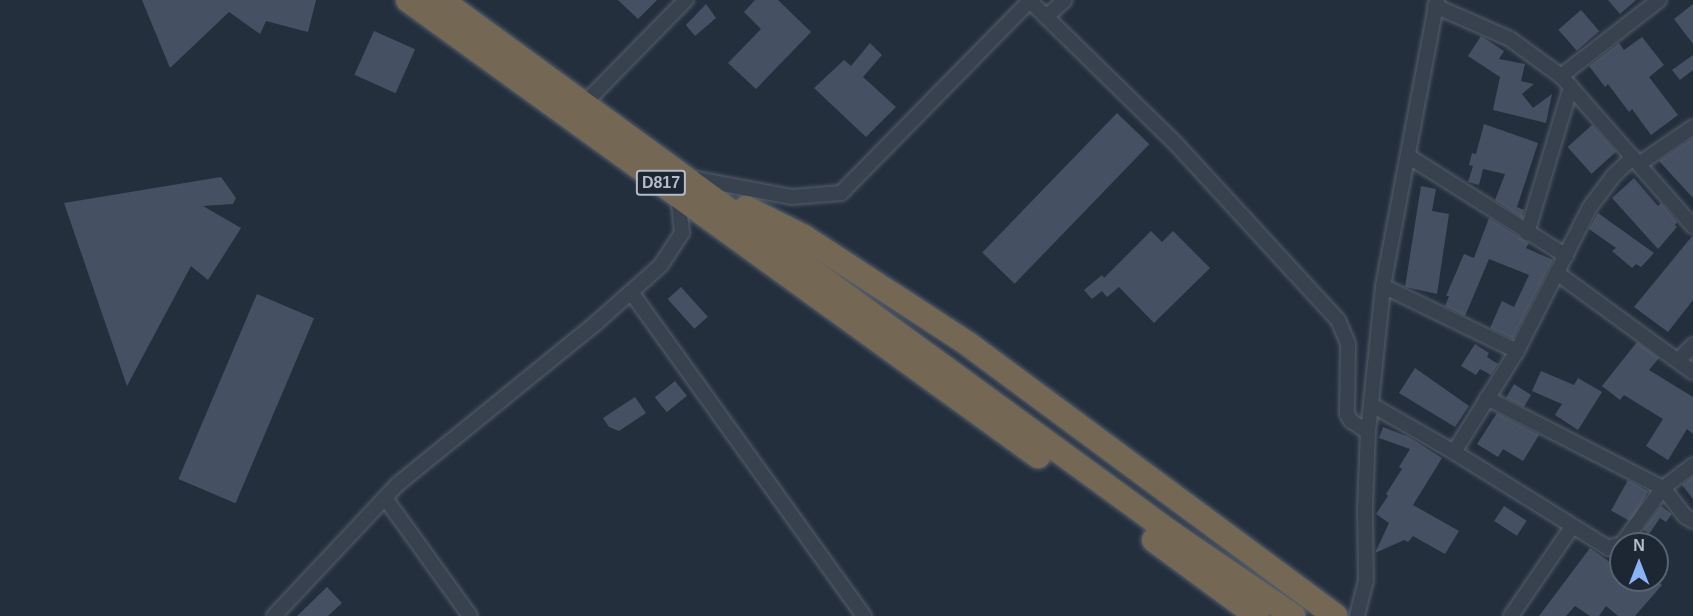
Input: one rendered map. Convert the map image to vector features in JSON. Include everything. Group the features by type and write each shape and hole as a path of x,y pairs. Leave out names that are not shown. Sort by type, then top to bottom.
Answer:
{"highway":[{"name":"D817","path":"408,0 681,185 920,359"},
{"name":"D817","path":"441,0 584,104 681,185"},
{"path":"681,185 804,237 968,344 1335,616"},
{"path":"920,359 1257,616"},
{"path":"920,359 1293,616"}],"street":[{"path":"584,104 686,0"},
{"path":"274,616 398,484 661,265 681,233 681,185 792,197 841,193 1030,0 1177,145 1338,320 1348,344 1347,414 1351,421 1368,432"},
{"path":"1046,17 1065,0"},
{"path":"1561,76 1656,1"},
{"path":"1358,616 1365,595 1368,432 1383,286 1436,3 1510,39 1561,76 1693,226"},
{"path":"1527,233 1571,86"},
{"path":"1454,452 1517,351 1601,190 1636,160 1693,127"},
{"path":"1408,156 1566,256"},
{"path":"1557,273 1693,372"},
{"path":"1383,286 1517,351"},
{"path":"631,292 864,616"},
{"path":"1677,362 1693,345"},
{"path":"1487,398 1663,488 1693,521"},
{"path":"1372,405 1454,452 1572,527 1609,548"},
{"path":"1630,532 1663,488 1693,465"},
{"path":"385,498 470,616"},
{"path":"1511,616 1572,527"}],"building":[{"path":"142,0 316,0 308,32 266,21 260,34 229,12 170,68"},
{"path":"618,0 657,0 638,19"},
{"path":"755,0 778,0 811,32 756,89 728,63 761,29 744,12"},
{"path":"1608,0 1636,0 1620,14"},
{"path":"706,4 716,18 695,36 686,25"},
{"path":"1693,4 1693,44 1674,19"},
{"path":"1581,10 1599,31 1577,51 1558,30"},
{"path":"374,31 415,49 396,93 354,75"},
{"path":"1481,36 1504,51 1499,59 1525,64 1521,81 1534,84 1522,94 1533,108 1552,94 1546,123 1493,110 1500,77 1468,56"},
{"path":"1642,37 1664,65 1649,77 1678,115 1651,135 1632,109 1629,112 1608,84 1605,87 1589,66 1619,43 1624,50"},
{"path":"870,43 882,55 863,77 896,107 866,137 814,88 844,60 851,66"},
{"path":"1693,55 1693,70 1680,80 1672,70"},
{"path":"1117,113 1149,144 1015,284 982,253"},
{"path":"1484,124 1538,143 1517,207 1524,210 1522,218 1495,200 1505,174 1483,169 1479,185 1468,182 1473,166 1469,165 1472,153 1476,154"},
{"path":"1592,125 1616,152 1592,174 1567,147"},
{"path":"1693,138 1693,198 1659,161"},
{"path":"221,177 236,198 233,204 203,206 241,228 208,280 191,266 127,386 64,203"},
{"path":"1634,178 1658,206 1661,203 1677,222 1675,225 1677,227 1658,249 1612,198"},
{"path":"1421,186 1436,189 1432,211 1449,214 1437,294 1405,287"},
{"path":"1598,213 1654,253 1641,267 1636,264 1632,268 1612,251 1616,248 1589,229"},
{"path":"1489,218 1529,243 1526,248 1553,260 1513,339 1490,328 1502,301 1514,307 1529,275 1489,259 1465,316 1445,306 1449,296 1446,296 1464,254 1474,258"},
{"path":"1151,231 1162,242 1173,231 1210,268 1154,323 1119,287 1107,297 1102,291 1092,299 1084,290 1102,275 1104,278"},
{"path":"1693,235 1693,300 1668,332 1634,307"},
{"path":"681,287 708,317 694,329 668,299"},
{"path":"257,294 314,318 236,503 178,479"},
{"path":"1637,342 1659,358 1649,370 1693,397 1693,434 1687,429 1668,460 1646,446 1663,419 1624,395 1620,400 1602,386"},
{"path":"1475,344 1489,353 1487,357 1498,364 1491,375 1480,369 1476,375 1461,366"},
{"path":"1415,368 1469,406 1455,427 1399,393"},
{"path":"1541,371 1574,385 1578,378 1602,392 1578,430 1555,415 1562,404 1532,391"},
{"path":"675,381 687,396 667,412 655,397"},
{"path":"1514,384 1531,395 1524,407 1506,398"},
{"path":"635,397 646,413 619,431 609,427 603,418"},
{"path":"1497,413 1539,435 1523,461 1503,449 1498,457 1477,444"},
{"path":"1383,427 1409,437 1442,458 1413,505 1459,531 1445,554 1413,536 1408,542 1404,540 1375,553 1389,523 1376,514 1388,496 1386,494 1402,469 1399,467 1410,449 1379,438"},
{"path":"1693,476 1693,499 1682,485"},
{"path":"1628,480 1648,491 1631,522 1611,511"},
{"path":"1504,506 1527,521 1517,536 1494,521"},
{"path":"1661,506 1672,514 1666,522 1660,518 1650,532 1643,530"},
{"path":"1590,548 1609,561 1609,592 1656,592 1635,616 1618,616 1606,606 1599,616 1590,616 1575,606 1566,616 1539,616"},
{"path":"327,587 342,603 328,616 297,616"}]}
